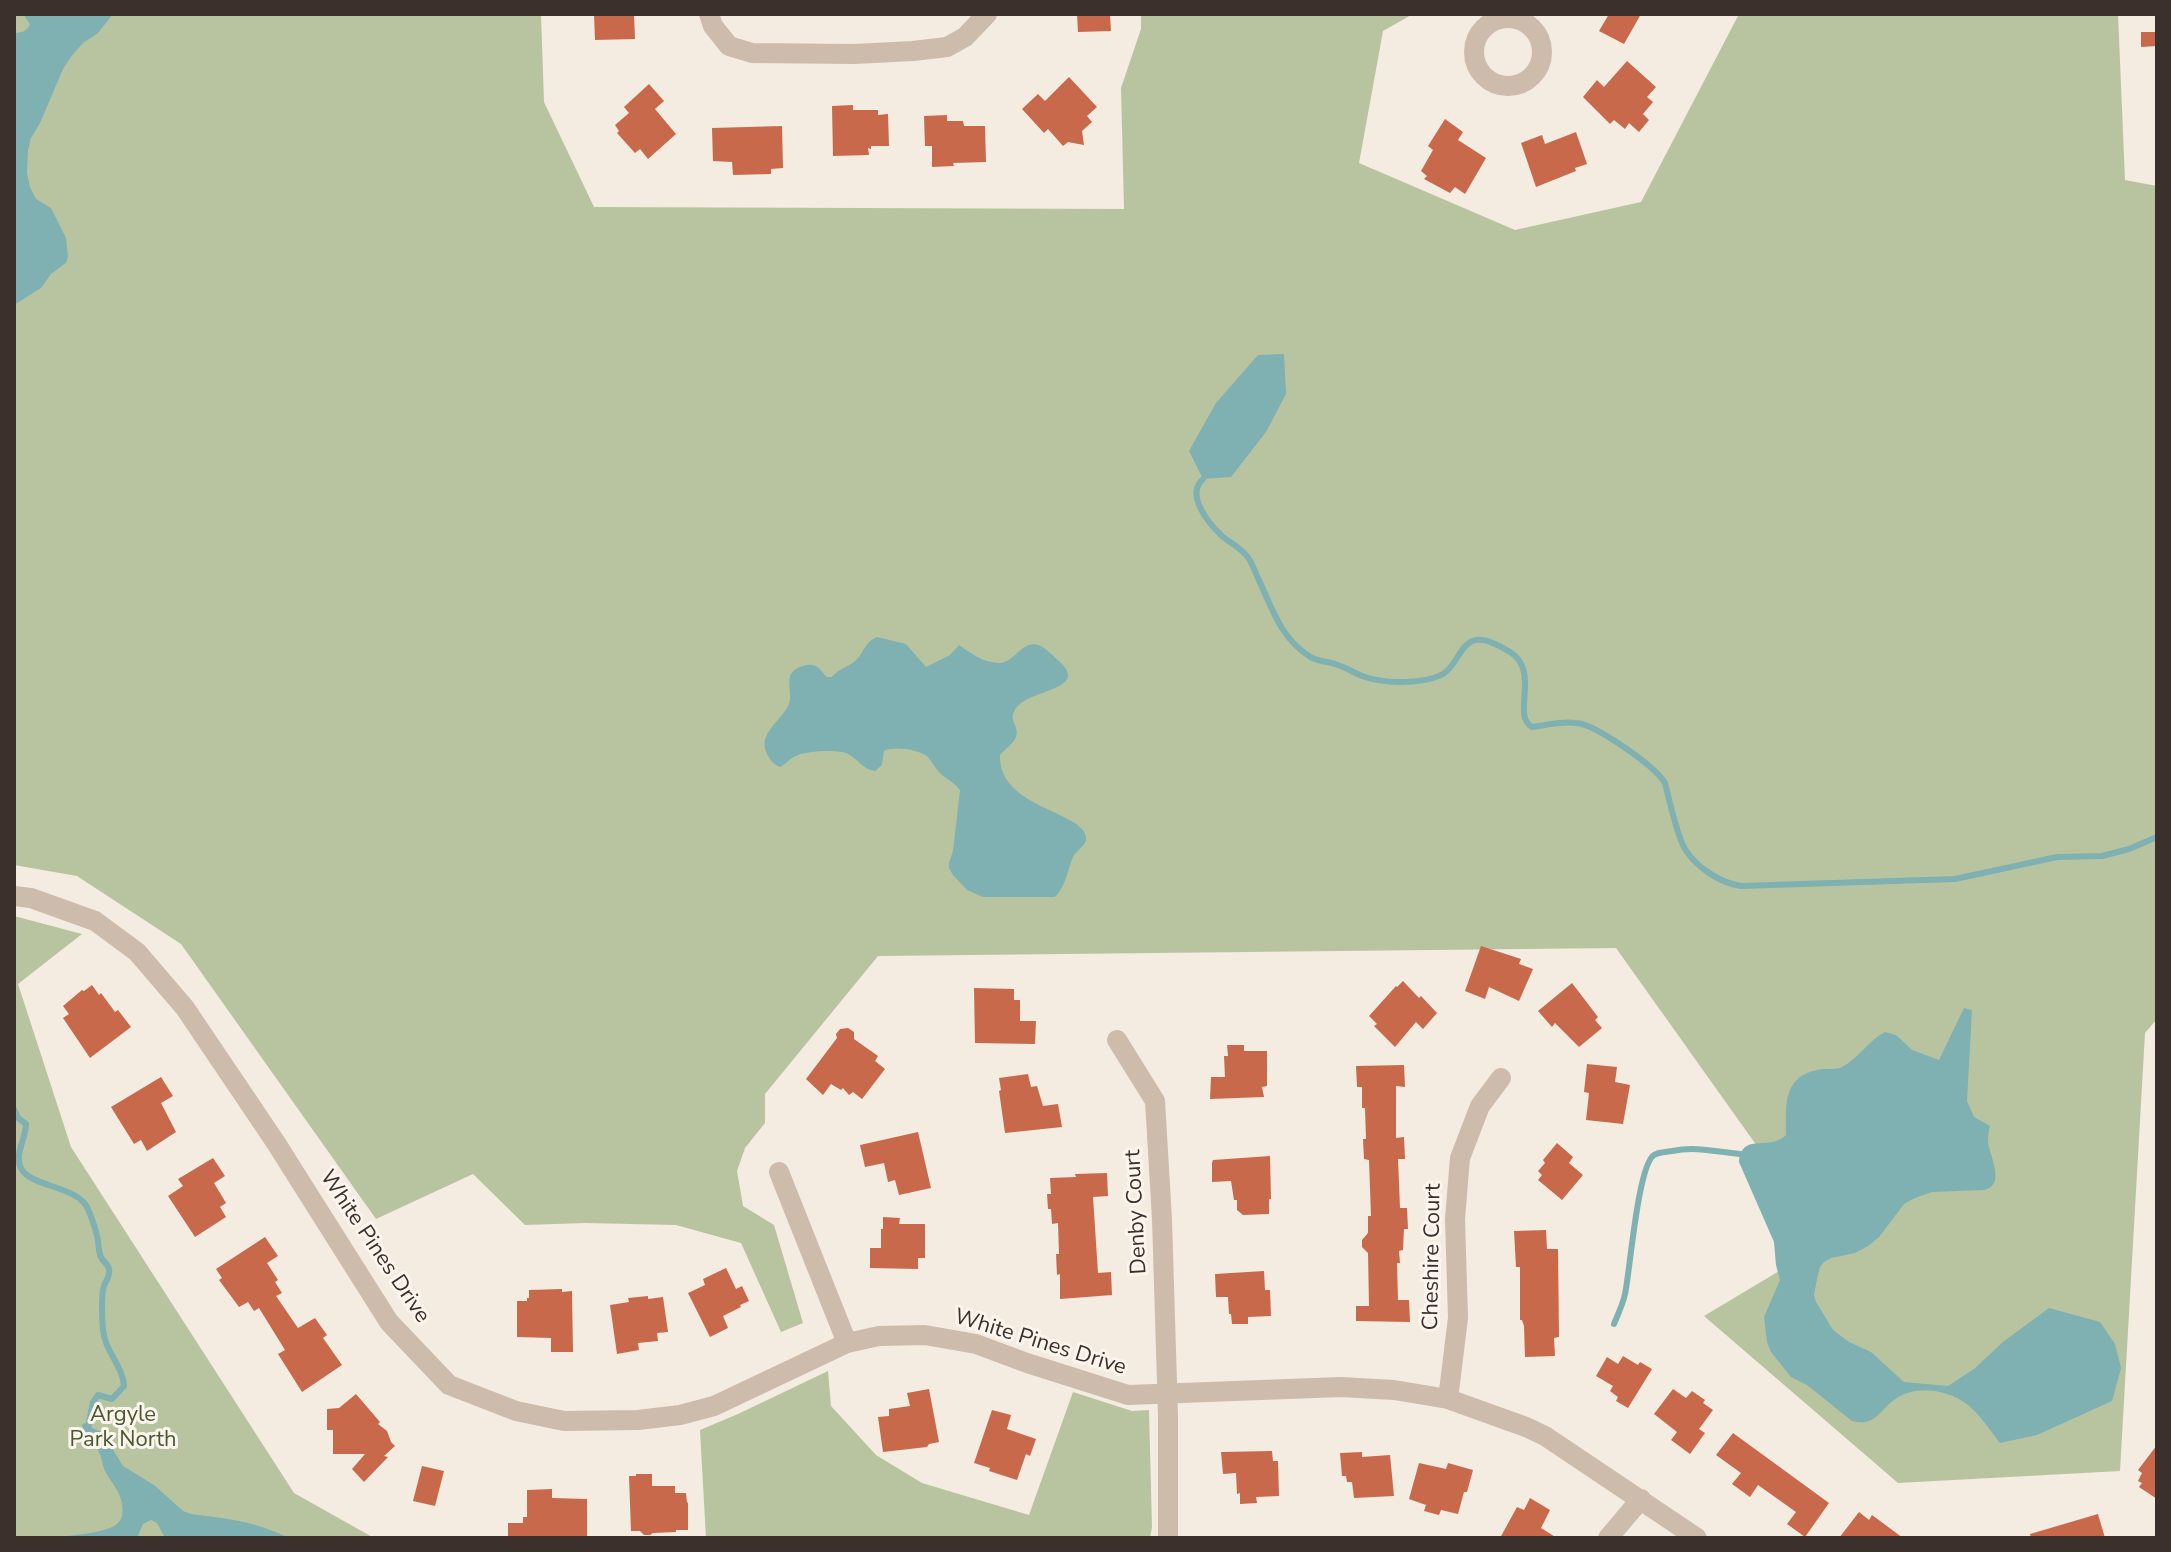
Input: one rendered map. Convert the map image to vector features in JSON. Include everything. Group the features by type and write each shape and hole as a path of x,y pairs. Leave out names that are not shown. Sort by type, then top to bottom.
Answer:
{"street":[{"path":"709,14 713,26 729,46 752,53 854,54 947,47 965,37 987,14"},
{"name":"White Pines Drive","path":"14,896 31,898 95,921 137,952 185,1008 276,1143 389,1322 449,1385 516,1411 564,1421 638,1420 680,1415 714,1406 847,1343 879,1336 925,1335 976,1344 1128,1395 1341,1387 1394,1390 1448,1399 1545,1436 1697,1538"},
{"name":"Denby Court","path":"1117,1040 1155,1101 1168,1393 1168,1538"},
{"name":"Cheshire Court","path":"1448,1399 1458,1318 1455,1219 1460,1158 1480,1106 1501,1078"},
{"path":"779,1172 847,1343"},
{"path":"1608,1538 1641,1499"}],"green space":[{"path":"14,14 541,14 544,102 594,207 1124,209 1121,88 1141,29 1141,14 1413,14 1383,31 1359,163 1515,230 1641,202 1739,14 2118,14 2125,180 2157,186 2157,1019 2145,1033 2120,1471 1898,1483 1704,1316 1826,1243 1616,948 878,956 765,1094 765,1123 745,1148 737,1171 743,1206 774,1225 803,1323 781,1332 741,1243 676,1225 525,1225 473,1174 376,1219 181,944 77,876 14,865"},
{"name":"Argyle Park North","path":"14,916 82,934 18,984 71,1147 294,1493 374,1538 14,1538"},
{"path":"828,1371 831,1406 876,1455 922,1483 1029,1515 1073,1392 1132,1411 1149,1410 1150,1538 706,1538 700,1430"}],"water":[{"path":"23,14 113,14 98,33 83,43 70,58 31,138 27,173 30,187 36,199 51,208 66,238 68,257 66,263 51,274 41,288 14,305 14,33 24,31 30,24"},
{"path":"1284,354 1286,394 1266,432 1231,477 1203,479 1189,451 1216,403 1258,355"},
{"path":"877,637 906,644 926,667 950,655 959,645 982,659 998,663 1009,660 1034,644 1046,649 1066,669 1068,677 1060,686 1028,699 1016,708 1013,720 1016,737 1000,755 1003,773 1012,787 1071,821 1081,828 1086,837 1055,897 983,897 967,890 953,875 949,863 960,790 924,754 906,749 888,749 884,751 882,765 875,771 848,754 837,752 801,754 780,767 770,759 765,740 788,706 792,672 813,665 827,677 832,677 854,662 869,642"},
{"path":"1964,1008 1972,1010 1967,1101 1974,1117 1990,1126 1988,1139 1995,1182 1984,1190 1932,1192 1904,1204 1879,1237 1868,1246 1824,1262 1814,1295 1833,1330 1871,1352 1904,1382 1948,1386 1974,1369 2003,1342 2049,1308 2100,1322 2115,1344 2121,1368 2112,1401 2037,1435 2000,1443 1966,1403 1947,1394 1930,1390 1909,1393 1894,1400 1871,1420 1860,1422 1852,1421 1807,1385 1791,1377 1767,1342 1764,1317 1780,1280 1774,1242 1739,1162 1745,1147 1779,1140 1786,1135 1788,1095 1797,1079 1817,1070 1842,1067 1885,1032 1896,1035 1912,1050 1939,1060"},
{"path":"90,1422 92,1428 102,1432 123,1466 154,1485 183,1511 253,1524 289,1538 165,1538 157,1523 151,1520 143,1524 137,1538 52,1538 105,1530 121,1518 119,1493 105,1470 98,1450 83,1428 82,1424"}],"building":[{"path":"594,14 634,14 635,39 595,40"},
{"path":"1077,14 1110,14 1111,31 1078,32"},
{"path":"1609,14 1641,14 1624,44 1599,31"},
{"path":"2141,32 2157,32 2157,46 2141,47"},
{"path":"1627,61 1656,87 1647,97 1653,102 1643,114 1649,120 1639,132 1629,123 1625,129 1614,120 1610,124 1583,97 1597,80 1604,87"},
{"path":"1069,77 1097,107 1087,116 1092,122 1082,131 1084,145 1068,142 1063,146 1048,129 1044,133 1022,109 1038,94 1045,101"},
{"path":"649,84 664,101 655,109 676,134 648,159 640,149 635,153 617,133 619,131 615,125 629,113 624,107"},
{"path":"853,105 853,110 878,110 878,115 888,114 889,146 871,146 871,149 868,148 869,155 833,156 832,106"},
{"path":"947,115 947,121 963,121 964,126 985,126 986,162 932,167 932,146 925,146 924,116"},
{"path":"1445,119 1463,132 1458,140 1486,158 1465,194 1455,187 1450,193 1424,179 1427,176 1421,171 1433,150 1428,146"},
{"path":"782,126 783,168 771,169 771,174 733,175 732,162 713,161 712,128"},
{"path":"1576,132 1587,164 1536,187 1521,143 1542,135 1545,144"},
{"path":"1481,946 1521,959 1519,964 1533,969 1519,1001 1489,987 1485,999 1465,991"},
{"path":"1403,981 1437,1013 1423,1029 1416,1022 1395,1047 1374,1026 1377,1024 1369,1016"},
{"path":"1572,983 1598,1017 1595,1020 1602,1028 1579,1047 1555,1023 1552,1027 1538,1011"},
{"path":"92,985 131,1027 90,1058 63,1018 69,1014 63,1006"},
{"path":"974,988 1014,989 1014,1000 1020,1000 1020,1021 1036,1021 1035,1044 975,1043"},
{"path":"848,1028 854,1032 854,1039 878,1056 875,1061 885,1069 862,1099 831,1084 823,1095 806,1079 837,1038 840,1029"},
{"path":"1227,1045 1244,1045 1244,1051 1267,1051 1267,1086 1262,1087 1264,1097 1210,1099 1211,1077 1225,1077"},
{"path":"1587,1064 1617,1067 1615,1082 1630,1085 1623,1124 1586,1120 1589,1093 1584,1092"},
{"path":"1404,1065 1405,1087 1396,1086 1396,1138 1404,1137 1405,1159 1398,1159 1400,1208 1407,1208 1408,1229 1404,1229 1403,1250 1399,1251 1400,1263 1397,1263 1398,1300 1409,1300 1410,1322 1356,1321 1356,1306 1369,1306 1368,1253 1362,1247 1362,1240 1368,1233 1368,1216 1371,1216 1369,1160 1364,1159 1365,1108 1362,1108 1362,1087 1357,1087 1356,1066"},
{"path":"1028,1074 1031,1087 1037,1086 1043,1106 1058,1104 1062,1127 1005,1133 999,1078"},
{"path":"161,1077 173,1096 161,1103 176,1132 147,1151 141,1140 134,1144 111,1107"},
{"path":"918,1132 931,1188 899,1195 895,1180 888,1182 884,1163 865,1167 860,1145"},
{"path":"1557,1143 1573,1157 1569,1163 1583,1175 1562,1200 1538,1180 1542,1175 1538,1171 1545,1163 1543,1160"},
{"path":"1270,1156 1269,1214 1243,1215 1237,1210 1231,1181 1212,1182 1213,1160"},
{"path":"213,1158 225,1176 214,1183 226,1203 220,1207 226,1217 195,1237 168,1196 183,1186 178,1179"},
{"path":"1107,1173 1108,1196 1093,1197 1098,1273 1111,1272 1112,1295 1060,1299 1056,1254 1059,1254 1058,1223 1052,1224 1051,1209 1048,1209 1050,1178"},
{"path":"883,1217 900,1218 899,1224 925,1224 925,1258 918,1258 918,1269 870,1268 870,1248 881,1248"},
{"path":"1546,1230 1547,1249 1558,1249 1559,1337 1554,1338 1555,1356 1525,1357 1524,1326 1520,1320 1520,1267 1516,1267 1514,1231"},
{"path":"265,1237 278,1256 267,1263 282,1293 276,1296 298,1328 315,1318 327,1335 323,1338 342,1365 302,1392 278,1354 285,1350 259,1308 254,1311 248,1302 239,1307 219,1280 222,1278 216,1269"},
{"path":"726,1268 736,1289 742,1286 749,1301 723,1316 728,1328 710,1337 688,1293 705,1285 703,1279"},
{"path":"1264,1271 1265,1290 1270,1290 1271,1316 1248,1317 1248,1324 1232,1324 1228,1297 1216,1297 1215,1274"},
{"path":"562,1289 562,1292 572,1291 573,1352 551,1352 551,1338 517,1337 517,1301 527,1301 529,1290"},
{"path":"648,1296 648,1299 663,1297 668,1332 657,1333 658,1341 638,1343 639,1350 617,1354 610,1305 629,1302 628,1298"},
{"path":"1623,1356 1652,1369 1628,1408 1616,1401 1618,1397 1610,1391 1613,1386 1596,1376 1607,1357 1618,1364"},
{"path":"929,1389 939,1442 927,1447 883,1452 878,1417 889,1416 889,1409 910,1406 907,1393"},
{"path":"1673,1389 1686,1398 1692,1391 1713,1410 1699,1429 1705,1433 1690,1454 1671,1440 1677,1432 1654,1414"},
{"path":"356,1394 380,1422 378,1424 387,1431 395,1446 364,1482 352,1469 365,1454 333,1454 333,1430 327,1430 327,1409 339,1408"},
{"path":"992,1410 1011,1415 1007,1429 1036,1439 1030,1456 1026,1454 1017,1480 974,1463"},
{"path":"1733,1433 1829,1503 1805,1537 1787,1524 1796,1512 1758,1485 1750,1497 1732,1484 1741,1473 1716,1455"},
{"path":"2157,1445 2157,1499 2139,1487 2142,1473 2138,1470"},
{"path":"1272,1451 1273,1461 1278,1461 1279,1496 1256,1497 1257,1503 1240,1504 1236,1473 1223,1474 1221,1452"},
{"path":"1362,1452 1362,1457 1390,1455 1394,1496 1354,1498 1352,1482 1347,1482 1346,1476 1342,1476 1340,1453"},
{"path":"1419,1463 1446,1469 1448,1463 1473,1470 1458,1514 1441,1510 1439,1515 1424,1511 1426,1505 1409,1499"},
{"path":"422,1466 444,1471 435,1506 413,1501"},
{"path":"652,1474 652,1486 675,1486 675,1493 686,1493 688,1530 650,1535 631,1531 629,1476"},
{"path":"552,1489 552,1498 587,1499 587,1538 508,1538 508,1523 523,1523 523,1517 527,1517 527,1490"},
{"path":"1530,1498 1550,1510 1541,1528 1557,1538 1500,1538 1517,1507 1524,1510"},
{"path":"1859,1512 1869,1520 1872,1515 1903,1538 1839,1538"},
{"path":"2098,1514 2105,1538 2031,1538 2030,1534"}],"waterway":[{"path":"1203,479 1197,493 1201,509 1217,531 1248,557 1277,620 1299,649 1312,658 1365,677 1405,682 1443,674 1466,645 1476,640 1503,648 1519,660 1524,670 1526,721 1532,727 1565,722 1585,725 1637,757 1665,783 1685,849 1702,868 1717,878 1741,886 1955,879 2057,857 2102,856 2157,837"},
{"path":"14,1109 18,1118 26,1124 19,1156 24,1173 81,1200 87,1207 101,1256 109,1269 102,1295 104,1337 124,1386 112,1399 98,1395 93,1402 88,1428"},
{"path":"1614,1324 1625,1294 1635,1220 1648,1163 1654,1155 1662,1152 1690,1149 1740,1154"}]}
